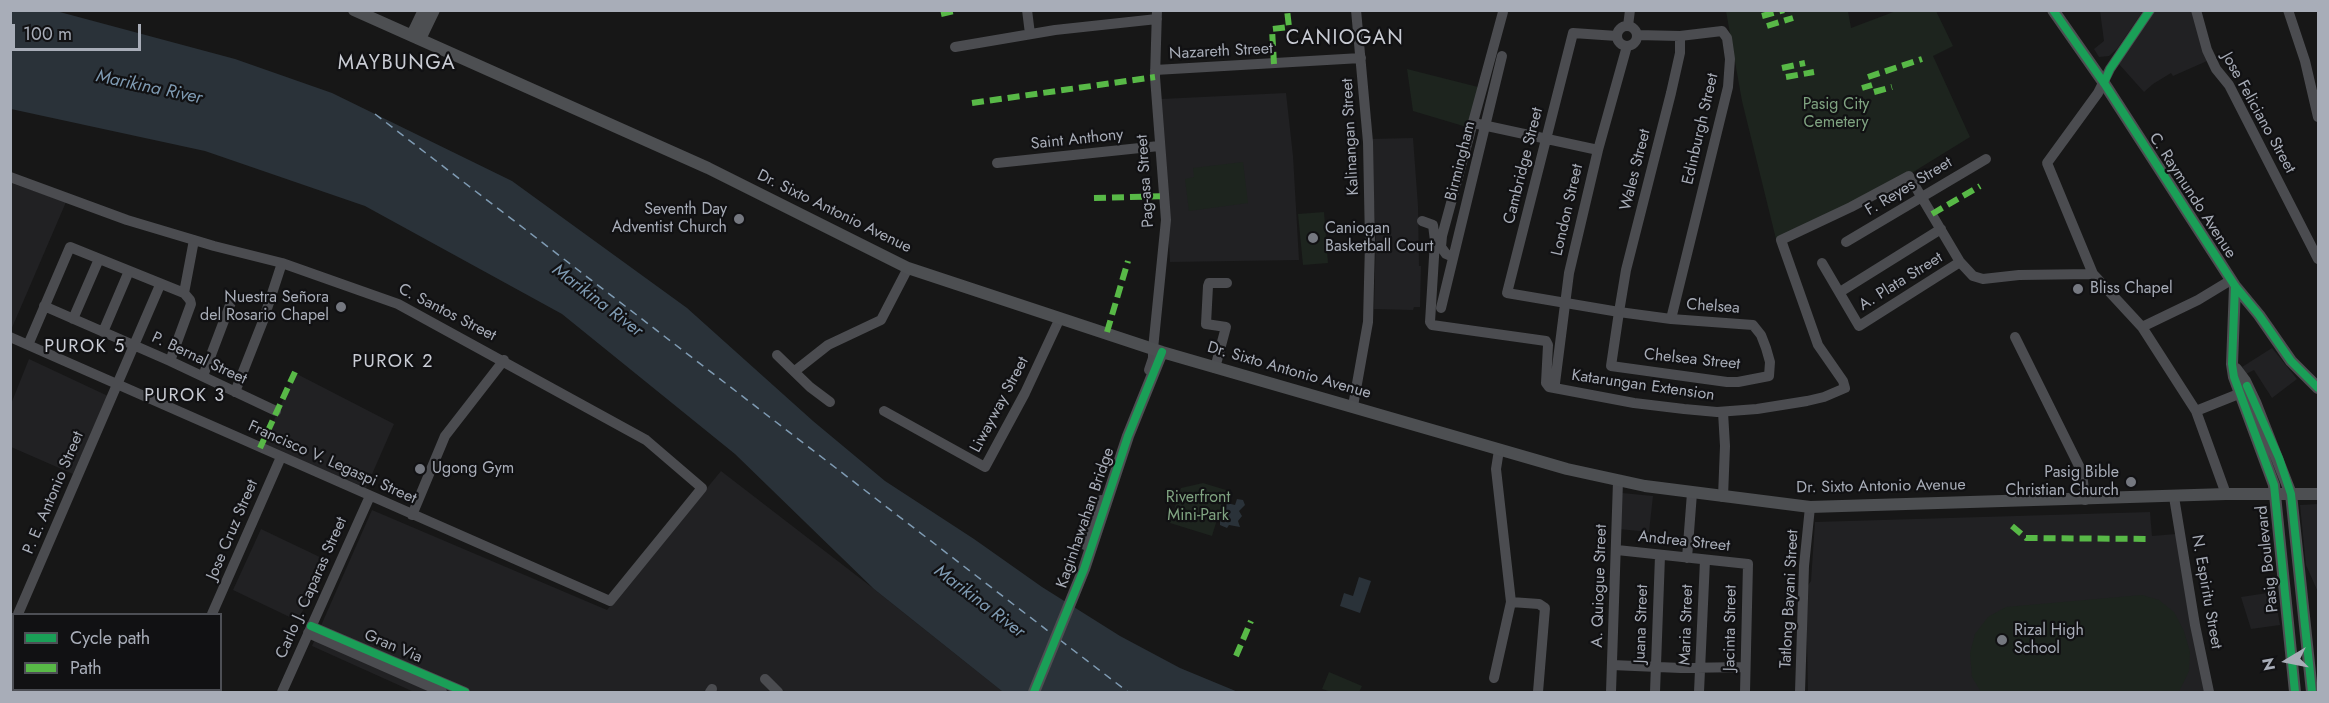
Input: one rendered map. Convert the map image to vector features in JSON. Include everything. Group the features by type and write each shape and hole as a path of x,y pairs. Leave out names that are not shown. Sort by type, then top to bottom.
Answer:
{"main road":[{"name":"Dr. Sixto Antonio Avenue","path":"354,10 708,168 908,268 1215,368 1499,450 1618,481 1692,493 1810,507 2226,494 2319,494"},
{"path":"416,37 424,10"},
{"path":"416,37 434,10"},
{"name":"C. Raymundo Avenue","path":"2053,10 2104,83 2233,283 2291,360 2319,388"},
{"name":"Pasig Boulevard","path":"2233,283 2232,364 2234,377 2265,458 2276,494 2295,693"},
{"name":"Kaginhawahan Bridge","path":"1034,693 1084,569 1157,350"},
{"name":"Pasig Boulevard","path":"2232,364 2245,381 2255,402 2291,494 2312,693"}],"street":[{"path":"1027,10 1030,34"},
{"name":"Kalinangan Street","path":"1353,406 1368,322 1370,243 1368,142 1356,10"},
{"path":"1628,26 1630,10"},
{"path":"2150,10 2110,69 2104,83 2046,163 2093,274 2142,327 2196,411 2226,494"},
{"name":"Jose Feliciano Street","path":"2196,10 2216,69 2229,85 2319,259"},
{"path":"2288,10 2305,61 2319,117"},
{"path":"1453,257 1446,254 1441,247 1442,237 1473,124 1498,55 1503,12"},
{"path":"955,47 1157,15"},
{"name":"Pag-asa Street","path":"1085,545 1125,428 1157,350 1166,220 1155,70 1157,15"},
{"path":"1627,46 1621,44 1617,36 1622,28 1628,26 1634,29 1636,35"},
{"name":"Edinburgh Street","path":"1636,35 1680,36 1722,31 1727,38 1730,58 1728,87 1671,319"},
{"name":"Cambridge Street","path":"1564,303 1507,293 1573,33 1617,36"},
{"name":"London Street","path":"1555,384 1569,273 1598,150 1627,46 1634,43 1636,35"},
{"name":"Wales Street","path":"1619,312 1626,270 1680,53 1680,36"},
{"name":"Birmingham","path":"1441,308 1485,126 1498,55"},
{"name":"Nazareth Street","path":"1155,70 1361,58"},
{"path":"1473,124 1598,150"},
{"name":"Saint Anthony","path":"997,163 1159,146"},
{"name":"F. Reyes Street","path":"1846,242 1986,159"},
{"path":"1723,497 1725,446 1723,412 1807,401 1842,390 1845,385 1818,345 1781,240 1909,176 1960,262 1973,276 1983,279 2019,275 2093,274"},
{"name":"C. Santos Street","path":"10,177 128,220 282,263 398,303 646,440 702,488 610,601"},
{"name":"Katarungan Extension","path":"1422,221 1433,225 1435,241 1430,320 1432,326 1546,341 1548,345 1546,383 1549,387 1634,403 1723,412"},
{"path":"1840,292 1941,229"},
{"path":"184,293 194,240"},
{"path":"28,345 70,247 184,293 191,304 170,361"},
{"path":"73,319 99,259"},
{"name":"A. Plata Street","path":"1822,263 1859,326 1960,262"},
{"path":"235,392 263,321 282,263"},
{"path":"795,371 828,345 881,320 908,268"},
{"path":"103,332 129,271"},
{"path":"1215,368 1226,327 1206,324 1208,286 1209,283 1227,283"},
{"path":"2142,327 2233,283"},
{"name":"P. E. Antonio Street","path":"19,613 160,285"},
{"path":"203,376 233,297"},
{"name":"Chelsea","path":"1564,303 1671,319 1753,325"},
{"name":"P. Bernal Street","path":"44,306 170,361 276,411"},
{"name":"Chelsea Street","path":"1619,312 1611,366 1727,382 1769,376 1770,362 1766,348 1761,335 1753,325"},
{"name":"Liwayway Street","path":"884,411 986,466 1025,393 1060,318"},
{"name":"Francisco V. Legaspi Street","path":"10,337 610,601"},
{"path":"2015,337 2082,472 2085,500"},
{"path":"777,355 810,387 830,402"},
{"path":"412,515 444,440 504,360"},
{"path":"2196,411 2241,393"},
{"path":"1494,678 1511,602 1496,469 1499,450"},
{"name":"Jose Cruz Street","path":"213,613 281,457"},
{"name":"A. Quiogue Street","path":"1611,693 1618,481"},
{"path":"1687,558 1692,493"},
{"name":"Carlo J. Caparas Street","path":"282,693 369,496"},
{"name":"N. Espiritu Street","path":"2174,497 2195,625 2209,693"},
{"name":"Tatlong Bayani Street","path":"1800,693 1804,566 1810,507"},
{"name":"Andrea Street","path":"1617,550 1748,564"},
{"name":"Juana Street","path":"1655,693 1660,556"},
{"name":"Maria Street","path":"1699,693 1705,560"},
{"name":"Jacinta Street","path":"1745,693 1748,564"},
{"path":"1511,602 1539,604 1545,608 1538,693"},
{"name":"Gran Via","path":"310,629 439,689 465,693"},
{"path":"1612,664 1745,667"},
{"path":"765,679 778,693"}],"shaded area":[{"path":"2100,11 2143,11 2117,49 2109,56 2099,57 2094,49 2104,41"},
{"path":"2154,11 2192,11 2207,61 2173,76 2171,73 2144,92 2118,63"},
{"path":"1286,93 1293,156 1299,260 1170,262 1161,99"},
{"path":"1413,138 1418,206 1419,266 1421,266 1420,307 1414,307 1413,310 1374,309 1376,234 1370,139"},
{"path":"11,183 66,202 11,330"},
{"path":"2272,348 2297,379 2272,398 2254,370 2246,374 2242,367"},
{"path":"29,359 108,396 73,474 11,447 11,404"},
{"path":"295,373 394,424 366,488 263,445"},
{"path":"721,471 1003,692 414,692 312,646 372,510 607,610"},
{"path":"1622,493 1653,496 1649,532 1619,529"},
{"path":"2318,504 2318,592 2306,565 2300,505"},
{"name":"Rizal High School","path":"2150,512 2152,536 2176,534 2206,692 1808,692 1806,588 1811,581 1815,522"},
{"path":"261,529 326,560 298,621 233,590"},
{"path":"2274,592 2280,625 2251,629 2241,597"}],"green space":[{"name":"Pasig City Cemetery","path":"1726,11 1848,11 1851,28 1896,11 1936,11 1953,46 1933,56 1970,137 1910,174 1776,239 1742,101"},
{"path":"1407,69 1478,87 1470,128 1413,111"},
{"path":"1243,162 1248,203 1189,211 1185,179 1194,177 1193,168"},
{"name":"Caniogan Basketball Court","path":"1324,212 1328,263 1303,265 1298,214"},
{"name":"Riverfront Mini-Park","path":"1203,483 1226,490 1212,536 1170,523 1181,488"},
{"path":"2142,595 2159,600 2174,612 2184,631 2190,652 2189,671 2179,692 1981,692 1972,677 1970,653 1975,634 1988,617 2006,607"},
{"path":"1329,672 1362,686 1359,692 1332,692 1322,689"}],"water":[{"name":"Marikina River","path":"10,11 56,11 235,59 332,93 512,181 687,308 813,421 885,481 1042,587 1120,636 1180,668 1238,692 1003,692 874,589 735,454 562,314 365,206 205,151 11,109"},
{"path":"1237,499 1243,500 1245,505 1239,511 1242,516 1238,521 1240,527 1229,525 1227,528 1220,525 1220,510 1226,508 1227,503 1235,505"},
{"path":"1359,577 1371,581 1360,613 1340,606 1344,593 1353,596"}],"ferry route":[{"path":"375,114 1052,634"},
{"path":"1060,640 1128,692"}],"marked path":[{"path":"941,14 958,10"},
{"path":"1274,64 1272,29 1289,27 1287,10"},
{"path":"1762,16 1784,10"},
{"path":"1767,26 1793,18"},
{"path":"1868,77 1922,59"},
{"path":"1782,68 1805,63"},
{"path":"1786,77 1814,72"},
{"path":"972,103 1155,77"},
{"path":"1862,88 1872,85"},
{"path":"1874,92 1892,87"},
{"path":"1932,214 1980,186"},
{"path":"1094,198 1165,196"},
{"path":"1107,332 1128,261"},
{"path":"260,448 295,372"},
{"path":"2012,526 2026,538 2150,539"},
{"path":"1236,656 1251,621"}],"cycle path":[{"path":"2053,10 2104,83 2235,286 2259,315 2291,361 2318,388"},
{"path":"2104,83 2110,69 2150,10"},
{"path":"2235,286 2232,364 2234,377 2274,485 2295,692"},
{"path":"1034,692 1084,569 1128,436 1162,352"},
{"path":"2247,386 2279,458 2291,494 2312,692"},
{"path":"311,626 465,692"}],"place":[{"name":"Seventh Day Adventist Church","path":"739,219"},
{"name":"Caniogan Basketball Court","path":"1313,238"},
{"name":"Bliss Chapel","path":"2078,289"},
{"name":"Nuestra Señora del Rosario Chapel","path":"341,307"},
{"name":"Ugong Gym","path":"420,469"},
{"name":"Pasig Bible Christian Church","path":"2131,482"},
{"name":"Rizal High School","path":"2002,640"}],"district":[{"name":"CANIOGAN","path":"1345,39"},
{"name":"MAYBUNGA","path":"397,64"},
{"name":"PUROK 5","path":"85,348"},
{"name":"PUROK 2","path":"393,363"},
{"name":"PUROK 3","path":"185,397"}]}
